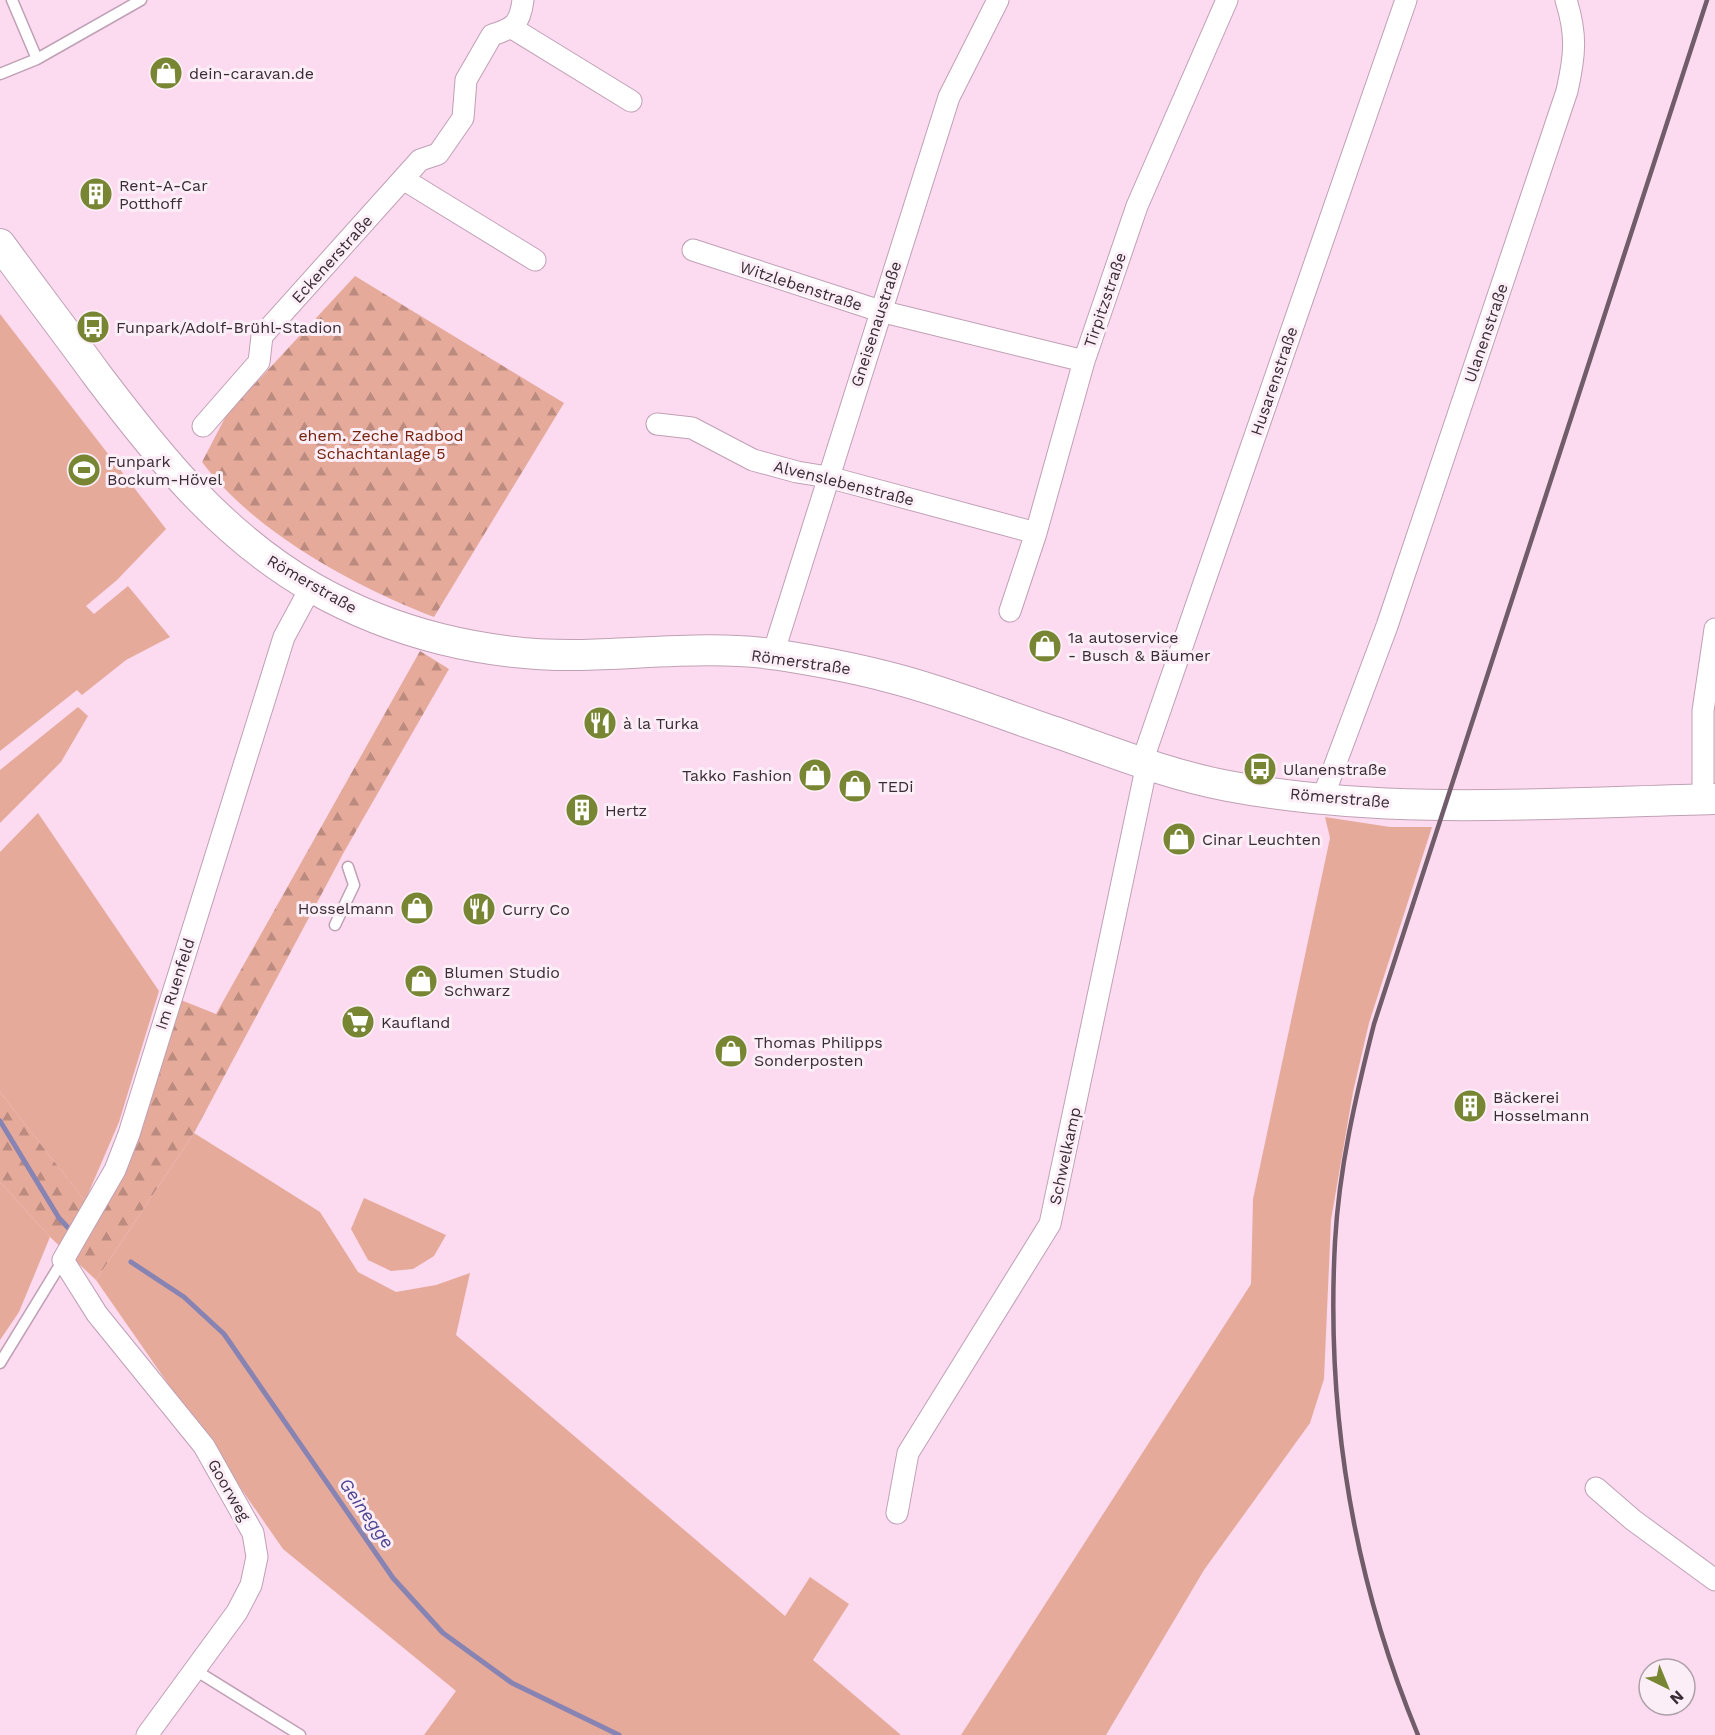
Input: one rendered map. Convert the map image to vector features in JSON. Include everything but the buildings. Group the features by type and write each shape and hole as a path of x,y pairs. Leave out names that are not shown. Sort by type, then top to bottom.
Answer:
{"main road":[{"name":"Römerstraße","path":"0,244 171,470 265,559 311,587 372,617 399,627 497,651 560,655 773,654 893,678 1144,763 1229,786 1323,797 1444,804 1709,799"}],"street":[{"path":"523,0 522,13 512,28 631,101"},
{"name":"Gneisenaustraße","path":"773,654 949,97 998,0"},
{"name":"Tirpitzstraße","path":"1010,610 1036,533 1084,361 1137,206 1227,0"},
{"name":"Husarenstraße","path":"1144,763 1406,0"},
{"name":"Ulanenstraße","path":"1323,797 1387,626 1567,91 1575,54 1574,25 1566,0"},
{"name":"Eckenerstraße","path":"203,426 259,362 262,336 420,160 438,154 463,118 466,80 492,35 512,28"},
{"path":"404,179 535,260"},
{"name":"Witzlebenstraße","path":"693,250 880,311 1084,361"},
{"name":"Alvenslebenstraße","path":"657,424 692,428 753,460 797,472 828,477 1036,533"},
{"name":"Im Ruenfeld","path":"63,1260 116,1170 284,637 311,587"},
{"path":"1709,799 1703,711 1715,629"},
{"name":"Schwelkamp","path":"897,1513 908,1453 1050,1224 1144,763"},
{"name":"Goorweg","path":"63,1260 97,1314 204,1446 253,1533 257,1557 251,1585 237,1612 147,1735"},
{"path":"1596,1488 1633,1520 1715,1580"}],"lane":[{"path":"12,0 37,59"},
{"path":"0,74 37,59 141,0"},
{"path":"335,925 354,885 348,867"},
{"name":"Im Ruenfeld","path":"0,1363 63,1260"},
{"path":"195,1670 300,1735"}],"green space":[{"name":"ehem. Zeche Radbod Schachtanlage 5","path":"355,276 564,403 434,617 371,590 277,534 224,487 202,462 227,414"},
{"path":"0,314 166,529 117,580 86,606 94,614 128,586 170,637 126,660 82,695 77,690 0,751"},
{"path":"420,651 449,669 344,852 194,1133 96,1280 50,1237 0,1182 0,1092 96,1215 181,1000 216,1014"},
{"path":"78,707 88,716 61,762 0,823 0,770"},
{"path":"38,813 159,991 119,1122 85,1201 0,1092 0,852"},
{"path":"1325,817 1390,827 1432,827 1369,1023 1353,1092 1331,1220 1324,1379 1310,1423 1204,1570 1106,1735 961,1735 1251,1284 1253,1199 1330,838"},
{"path":"194,1133 320,1212 358,1272 396,1292 436,1285 470,1273 456,1335 785,1616 810,1577 849,1604 813,1660 901,1735 424,1735 456,1691 283,1549 96,1280"},
{"path":"0,1182 50,1237 19,1312 0,1340"},
{"path":"364,1198 446,1235 434,1256 413,1269 391,1271 368,1260 351,1229"}],"waterway":[{"name":"Geinegge","path":"0,1121 59,1218 73,1233"},
{"name":"Geinegge","path":"131,1262 184,1297 224,1334 393,1578 443,1633 512,1683 619,1735"}],"railway":[{"path":"1418,1735 1395,1676 1376,1616 1361,1555 1340,1431 1333,1306 1337,1214 1344,1159 1374,1024 1707,0"}],"place":[{"name":"dein-caravan.de","path":"166,73"},
{"name":"Rent-A-Car Potthoff","path":"96,194"},
{"name":"Funpark/Adolf-Brühl-Stadion","path":"93,327"},
{"name":"Funpark Bockum-Hövel","path":"84,470"},
{"name":"1a autoservice - Busch & Bäumer","path":"1045,646"},
{"name":"à la Turka","path":"600,723"},
{"name":"Ulanenstraße","path":"1260,769"},
{"name":"Takko Fashion","path":"815,775"},
{"name":"TEDi","path":"855,786"},
{"name":"Hertz","path":"582,810"},
{"name":"Cinar Leuchten","path":"1179,839"},
{"name":"Hosselmann","path":"417,908"},
{"name":"Curry Co","path":"479,909"},
{"name":"Blumen Studio Schwarz","path":"421,981"},
{"name":"Kaufland","path":"358,1022"},
{"name":"Thomas Philipps Sonderposten","path":"731,1051"},
{"name":"Bäckerei Hosselmann","path":"1470,1106"}]}
